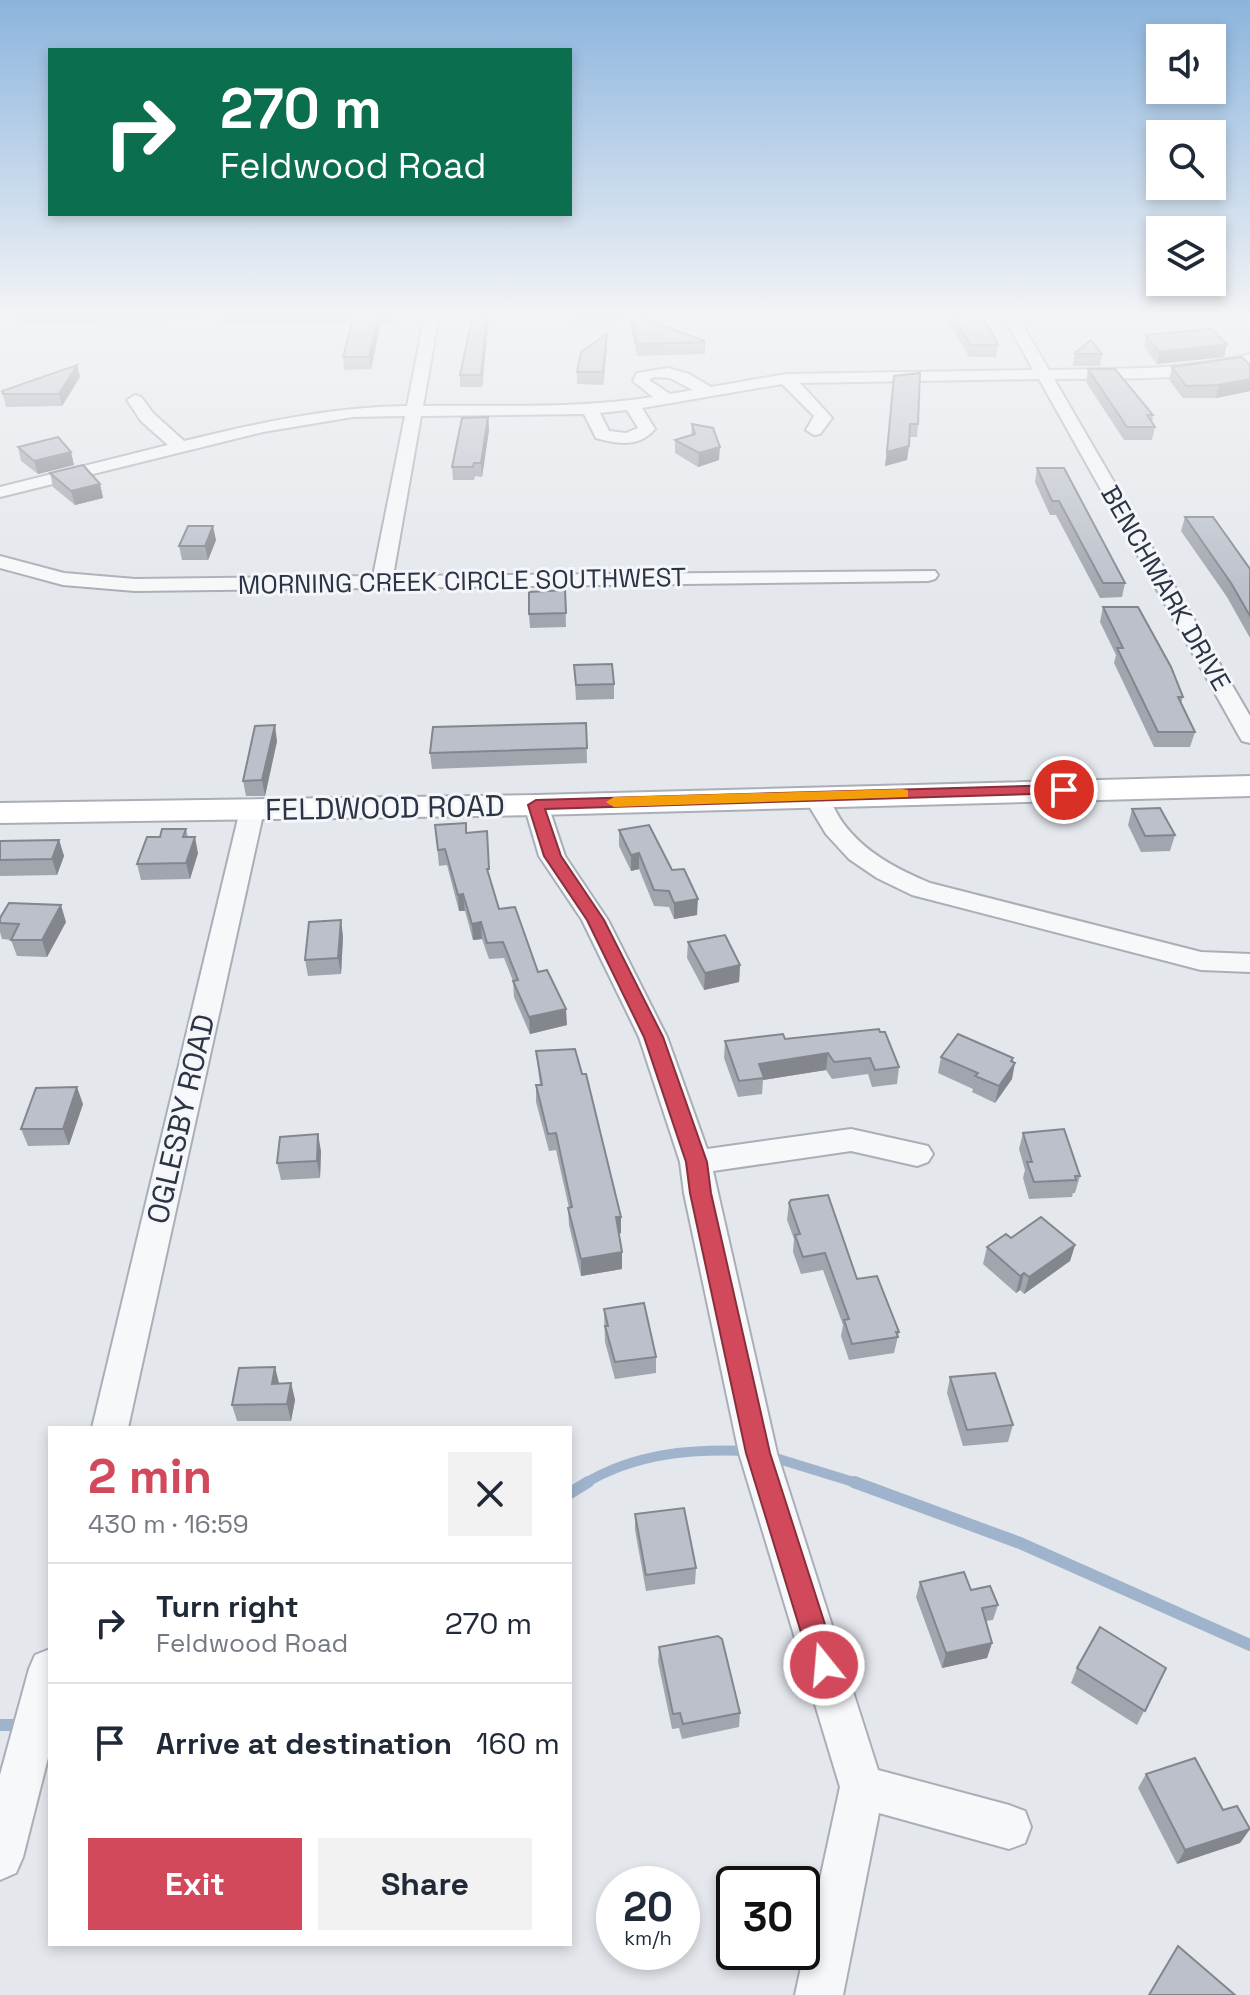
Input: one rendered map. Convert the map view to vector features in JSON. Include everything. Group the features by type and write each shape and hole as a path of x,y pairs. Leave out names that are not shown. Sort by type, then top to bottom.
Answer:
{"street":[{"path":"141,408 181,448"},
{"path":"0,492 319,416 365,411 599,408"},
{"path":"590,409 602,434 628,438 641,436 647,429 634,408"},
{"path":"814,430 824,418 816,408"},
{"name":"BENCHMARK DRIVE","path":"1063,408 1250,736"},
{"path":"382,582 414,411"},
{"name":"MORNING CREEK CIRCLE SOUTHWEST","path":"0,562 63,579 97,583 928,575"},
{"name":"FELDWOOD ROAD","path":"0,813 536,805 1250,786"},
{"path":"815,796 830,827 861,858 888,875 921,889 1201,961 1250,963"},
{"path":"536,805 552,856 595,920 653,1037 696,1162 700,1193 758,1453 862,1787 819,1995"},
{"name":"OGLESBY ROAD","path":"110,1426 252,810"},
{"path":"696,1162 851,1140 917,1154"},
{"path":"0,1857 48,1677"},
{"path":"862,1787 1009,1827"}],"building":[{"path":"891,408 919,408 918,424 910,424 909,446 887,452"},
{"path":"1114,408 1147,408 1153,415 1147,415 1155,427 1127,427"},
{"path":"488,417 481,463 474,463 473,467 452,467 462,418"},
{"path":"692,424 713,428 720,447 699,453 675,440 695,434"},
{"path":"58,437 71,452 34,461 18,447"},
{"path":"83,465 100,484 71,491 50,473"},
{"path":"1037,468 1064,468 1125,583 1103,583 1059,501 1052,501"},
{"path":"1185,517 1213,517 1250,569 1250,616 1231,583"},
{"path":"188,526 213,526 205,546 179,546"},
{"path":"565,590 566,613 529,614 529,592"},
{"path":"1103,607 1138,607 1171,667 1183,697 1178,697 1195,732 1158,732 1117,648 1123,648"},
{"path":"612,664 614,684 576,685 574,665"},
{"path":"586,723 587,748 430,753 433,727"},
{"path":"275,725 262,780 243,781 255,726"},
{"path":"1160,808 1175,835 1145,836 1132,809"},
{"path":"466,823 466,833 487,831 487,869 499,909 515,907 538,972 547,970 566,1009 529,1017 513,981 518,980 503,942 487,943 481,922 472,924 463,894 458,895 445,849 438,850 435,825"},
{"path":"649,825 672,870 684,869 698,899 674,903 669,891 654,890 639,853 631,855 619,830"},
{"path":"162,829 186,829 183,837 195,837 186,863 137,864 147,837 160,837"},
{"path":"59,840 52,859 0,860 0,841"},
{"path":"9,903 61,905 42,940 11,940 19,924 0,923"},
{"path":"341,920 338,958 305,960 309,922"},
{"path":"725,935 740,965 705,973 688,942"},
{"path":"879,1029 885,1032 899,1067 875,1070 870,1058 834,1062 828,1053 759,1064 764,1078 739,1081 725,1041 783,1034 785,1039"},
{"path":"958,1034 1013,1058 1011,1061 1015,1063 999,1086 941,1057"},
{"path":"575,1049 582,1074 586,1074 621,1217 616,1217 622,1252 581,1259 568,1208 572,1207 556,1133 548,1134 536,1085 542,1085 536,1051"},
{"path":"77,1087 63,1129 21,1129 36,1088"},
{"path":"1064,1129 1080,1176 1075,1176 1076,1180 1034,1182 1027,1162 1032,1162 1023,1133"},
{"path":"318,1134 317,1161 277,1163 280,1137"},
{"path":"828,1195 857,1279 877,1276 899,1332 896,1332 898,1337 852,1344 844,1320 849,1319 825,1253 803,1257 795,1235 800,1234 789,1203 791,1200"},
{"path":"1041,1217 1075,1245 1029,1277 1024,1273 1020,1276 987,1247 1006,1234 1011,1238"},
{"path":"644,1303 656,1357 615,1362 605,1326 608,1326 604,1309"},
{"path":"275,1367 272,1384 291,1383 287,1404 232,1405 239,1368"},
{"path":"995,1373 1013,1425 967,1430 950,1377"},
{"path":"684,1508 696,1568 646,1575 635,1514"},
{"path":"964,1572 971,1590 990,1586 998,1605 982,1608 992,1643 946,1653 920,1582"},
{"path":"1100,1627 1166,1668 1145,1711 1077,1668"},
{"path":"718,1636 722,1639 740,1713 683,1724 680,1713 673,1714 659,1647"},
{"path":"1195,1758 1223,1810 1237,1806 1250,1829 1185,1850 1146,1774"},
{"path":"1178,1946 1235,1995 1149,1995"}],"waterway":[{"path":"584,1484 643,1459 684,1452 748,1451"},
{"path":"769,1456 857,1483"},
{"path":"572,1492 588,1482"},
{"path":"857,1483 1020,1543 1250,1645"},
{"path":"0,1725 23,1725"}],"slow traffic":[{"path":"614,802 902,794"}],"route":[{"path":"824,1665 758,1453 700,1193 696,1162 653,1037 595,920 552,856 536,805 1064,790"}]}
